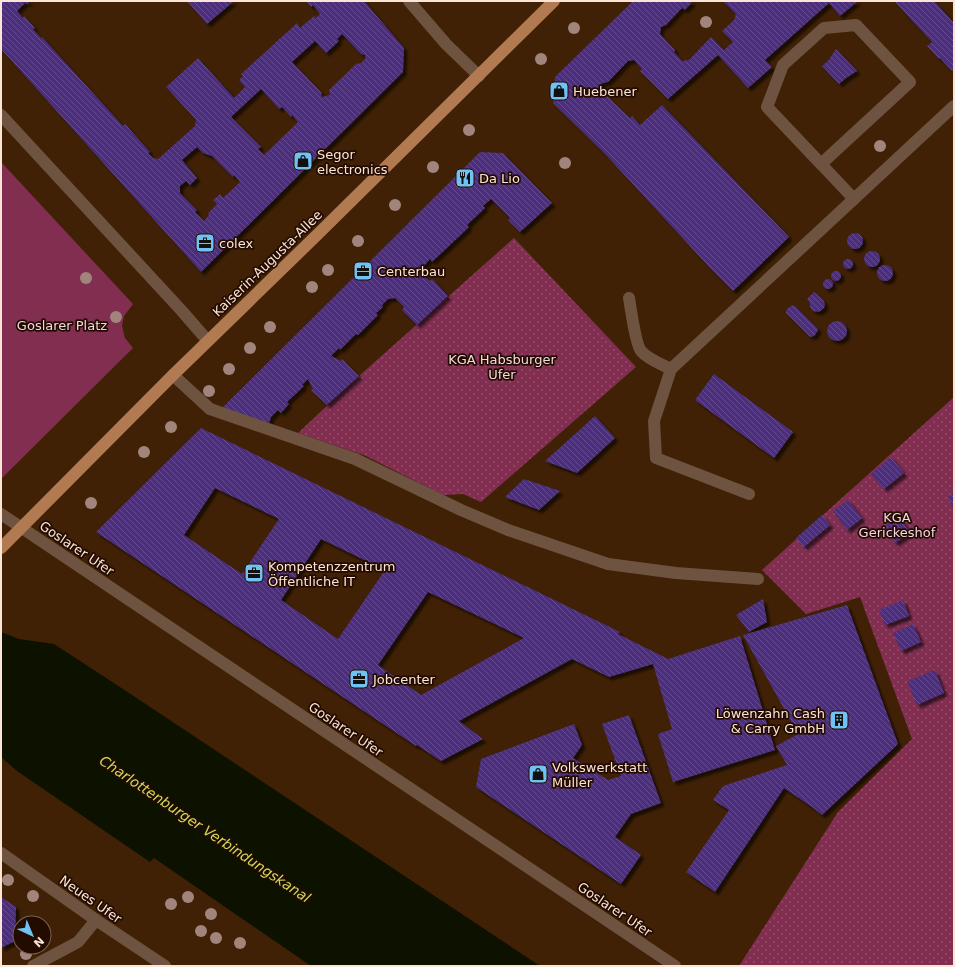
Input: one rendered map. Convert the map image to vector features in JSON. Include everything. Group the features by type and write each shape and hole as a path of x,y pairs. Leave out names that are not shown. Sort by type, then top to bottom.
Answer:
{"main road":[{"name":"Kaiserin-Augusta-Allee","path":"1,548 173,375 554,1"}],"street":[{"path":"410,1 446,44 479,76"},
{"path":"821,164 910,82 856,25 824,28 789,60 783,66 767,107 854,199"},
{"path":"749,494 656,458 654,421 671,369 954,106"},
{"path":"1,115 208,341"},
{"path":"629,298 640,350 650,359 671,369"},
{"path":"173,375 210,409 355,458 461,510 515,532 608,564 676,573 758,579"},
{"name":"Goslarer Ufer","path":"1,514 675,966"},
{"name":"Neues Ufer","path":"1,853 96,920 165,966"},
{"path":"33,966 78,942 96,920"}],"green space":[{"name":"Goslarer Platz","path":"1,162 133,304 124,316 122,326 125,338 133,348 1,479"},
{"name":"KGA Habsburger Ufer","path":"514,238 636,367 481,502 463,494 443,495 366,456 298,433 359,376"},
{"name":"KGA Gerickeshof","path":"954,397 954,966 739,966 838,812 912,739 860,597 806,614 762,570"}],"water":[{"name":"Charlottenburger Verbindungskanal","path":"1,632 19,639 54,644 540,966 311,966 154,858 150,862 17,771 1,757"}],"building":[{"path":"1,1 30,1 27,4 26,2 17,11 23,18 24,16 35,28 33,29 41,38 42,37 123,126 125,124 150,152 148,153 153,158 158,159 195,126 196,120 166,87 198,58 234,98 245,87 239,80 243,76 241,74 297,23 300,28 314,16 316,18 320,14 313,5 311,7 306,1 364,1 404,48 403,72 201,272 1,49","holes":["342,34 361,54 365,55 365,59 361,63 356,64 329,90 330,95 322,97 321,92 292,62 315,41 326,53 339,41 337,39","261,89 279,109 282,107 298,122 264,155 258,149 261,147 231,117","197,147 203,153 212,156 240,182 223,198 220,194 213,200 217,204 208,213 209,215 204,221 195,212 197,210 180,193 180,186 186,181 190,185 197,178 182,160"]},
{"path":"187,1 234,1 207,24"},
{"path":"633,1 693,1 685,10 682,8 666,25 661,27 660,34 675,50 674,52 682,61 689,60 711,37 724,50 733,42 722,31 734,20 736,14 723,1 858,1 840,16 829,3 765,60 772,67 748,88 718,55 668,99 640,71 642,69 634,60 628,61 608,82 603,83 597,89 606,97 607,96 630,118 632,116 640,125 662,105 789,237 733,291 606,155 553,103 555,77"},
{"path":"894,1 934,1 954,23 954,69 952,71 927,46 932,42"},
{"path":"836,49 857,71 839,84 822,66 828,61"},
{"path":"480,152 503,153 552,203 520,232 508,220 510,218 491,199 483,206 485,208 467,225 469,227 432,262 430,259 422,268 423,275 430,281 432,279 448,296 417,325 402,310 404,307 395,298 388,299 382,305 383,307 376,313 378,315 358,335 356,334 340,350 339,348 331,356 341,361 342,359 359,376 327,405 311,390 313,389 308,379 302,385 304,386 287,402 289,404 281,413 278,410 271,417 269,423 222,408"},
{"path":"855,233 862,238 863,241 858,248 855,249 848,244 847,241 852,234"},
{"path":"872,251 879,256 880,259 875,266 872,267 865,262 864,259 869,252"},
{"path":"848,259 853,264 848,269 843,264"},
{"path":"882,265 888,265 893,270 891,279 888,281 882,281 877,276 877,270"},
{"path":"836,271 841,276 836,281 831,276"},
{"path":"828,279 833,284 828,289 823,284"},
{"path":"814,292 823,300 825,304 824,308 819,312 813,311 807,299"},
{"path":"793,305 818,329 814,336 810,337 786,313 788,308"},
{"path":"837,321 844,324 847,331 844,338 837,341 830,338 827,331 830,324"},
{"path":"714,374 793,432 774,458 695,400"},
{"path":"595,416 615,438 577,473 545,461"},
{"path":"201,428 620,632 618,634 668,659 740,636 775,750 673,782 658,734 672,729 653,664 609,677 572,659 459,721 483,739 441,761 417,745 416,746 96,532","holes":["215,488 279,519 242,574 184,535","321,539 385,570 338,639 281,600","428,592 524,638 421,695 378,665"]},
{"path":"891,457 904,473 884,489 871,474"},
{"path":"524,479 560,491 539,510 505,497"},
{"path":"954,493 954,506 947,498"},
{"path":"848,500 862,518 847,530 833,511"},
{"path":"822,515 830,525 804,547 796,538"},
{"path":"899,516 910,533 895,543 884,527"},
{"path":"763,599 767,622 749,632 736,615"},
{"path":"903,600 909,616 885,625 879,610"},
{"name":"Löwenzahn Cash & Carry GmbH","path":"847,605 898,744 822,815 784,788 715,892 686,872 729,810 713,800 723,786 787,765 776,746 798,734 743,635"},
{"path":"913,624 921,642 901,651 893,633"},
{"path":"935,670 944,693 917,705 907,681"},
{"path":"629,715 661,803 631,814 615,837 641,855 621,884 476,787 481,759 574,724 582,745 573,758 608,780 621,776 602,724"},
{"path":"1,897 16,907 16,915 12,915 12,942 1,948"}],"place":[{"name":"Huebener","path":"559,91"},
{"name":"Segor electronics","path":"303,161"},
{"name":"Da Lio","path":"465,178"},
{"name":"colex","path":"205,243"},
{"name":"Centerbau","path":"363,271"},
{"name":"Kompetenzzentrum Öffentliche IT","path":"254,573"},
{"name":"Jobcenter","path":"359,679"},
{"name":"Löwenzahn Cash & Carry GmbH","path":"839,720"},
{"name":"Volkswerkstatt Müller","path":"538,774"}]}
